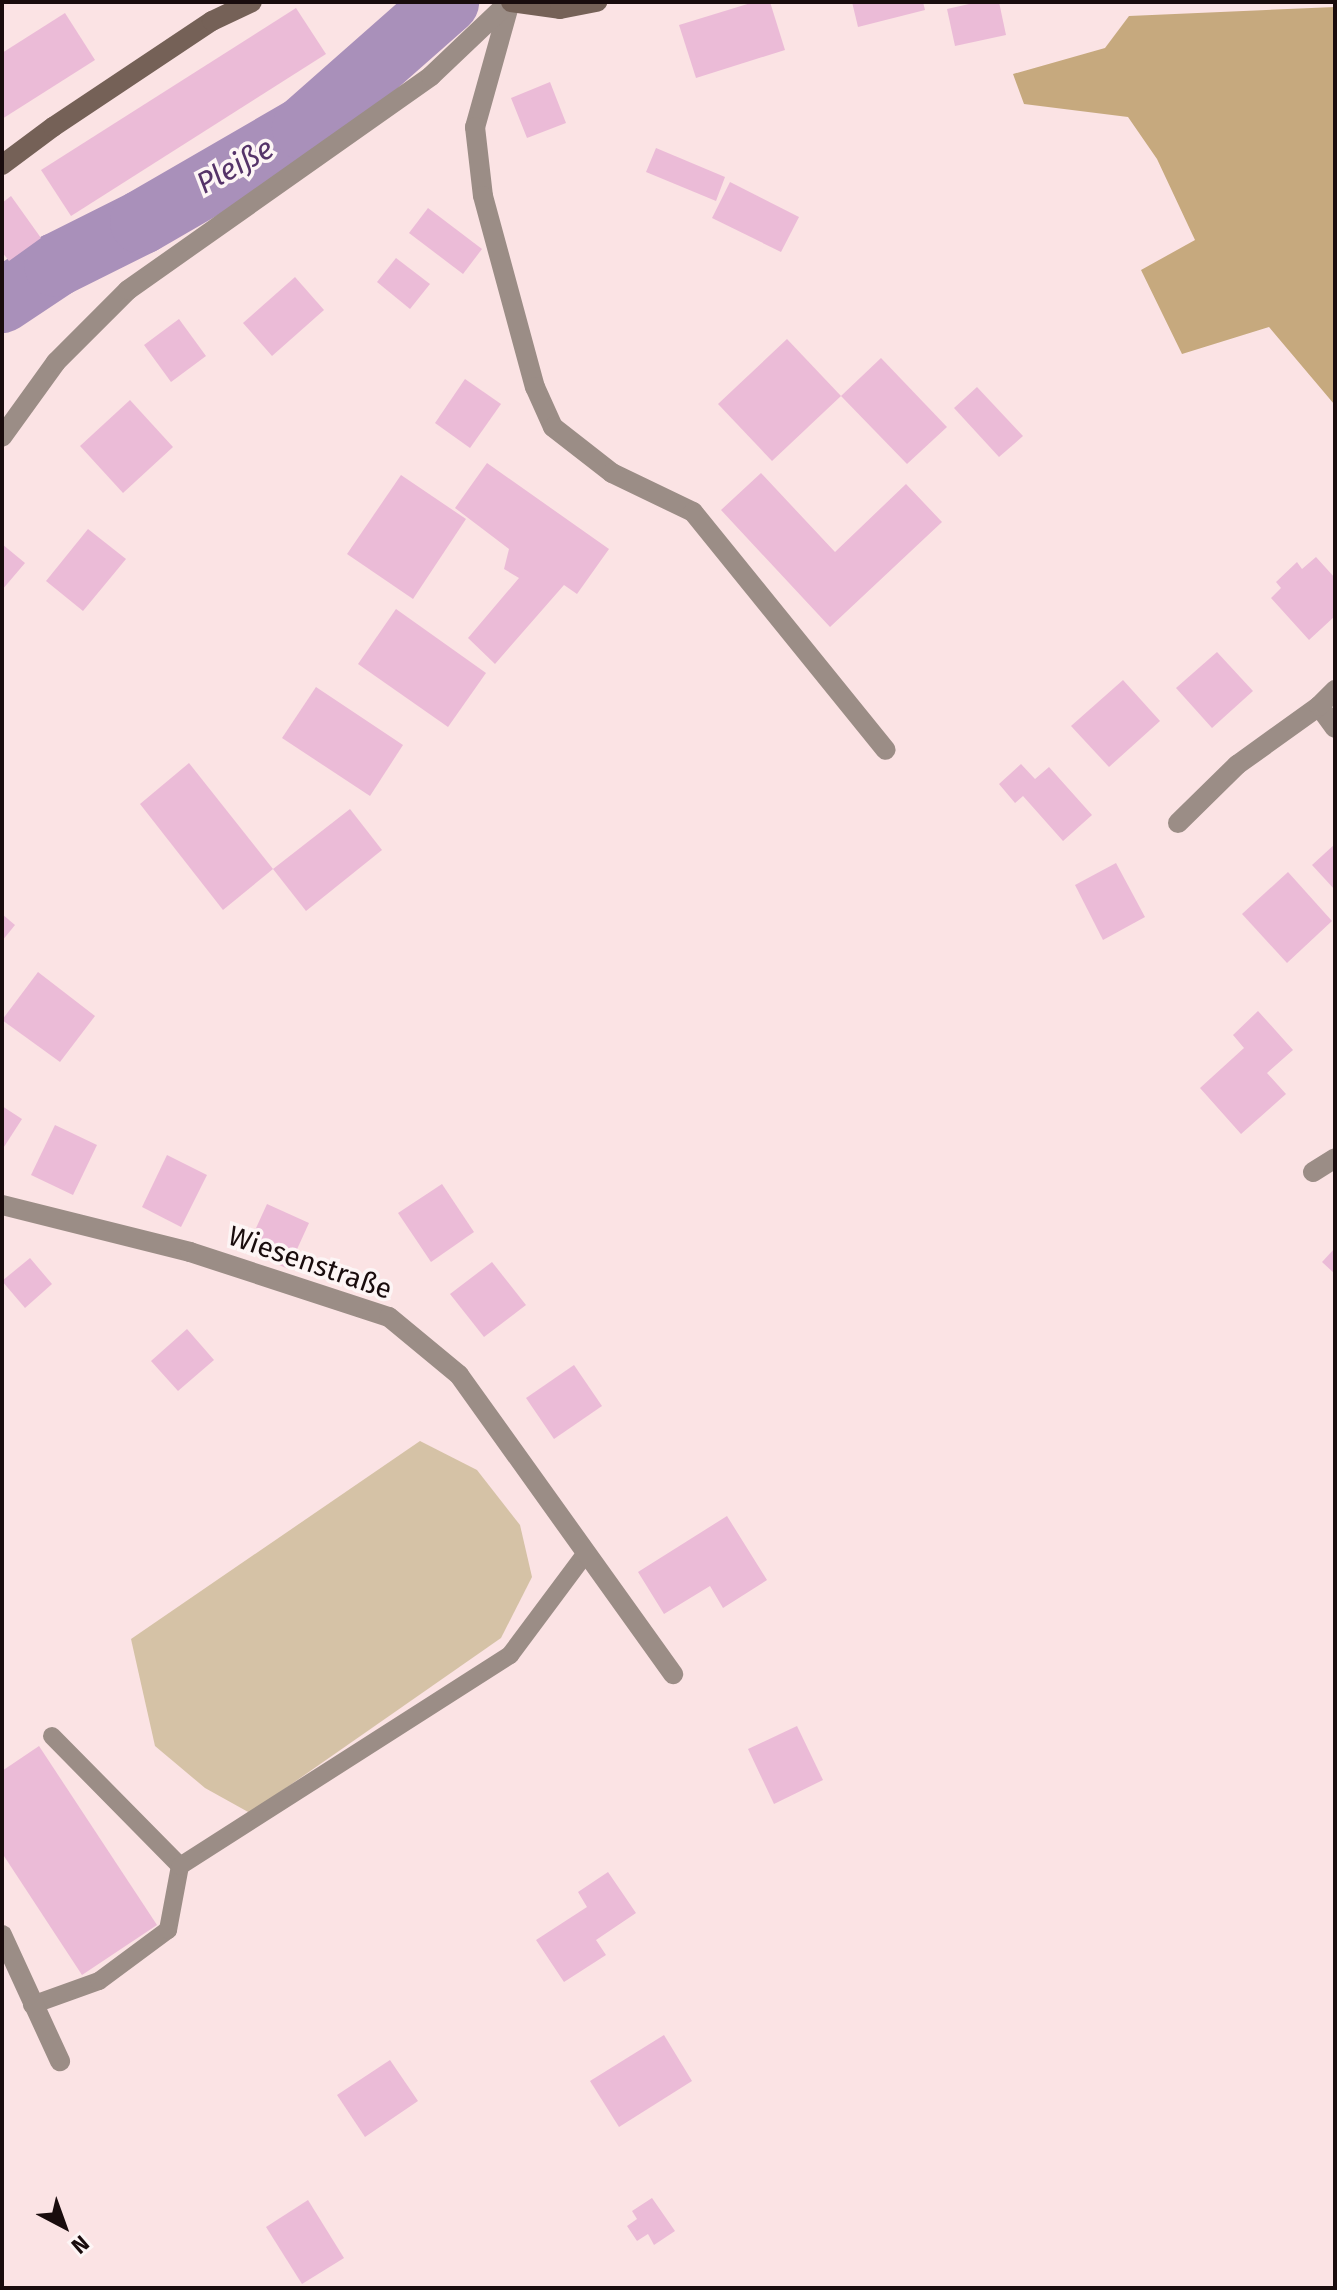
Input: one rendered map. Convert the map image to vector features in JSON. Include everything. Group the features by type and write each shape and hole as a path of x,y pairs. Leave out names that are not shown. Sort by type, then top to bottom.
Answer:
{"main road":[{"path":"2,165 53,127 212,21 252,2"},
{"path":"510,2 560,9 597,2"}],"street":[{"path":"2,437 56,362 128,290 431,76 510,2"},
{"path":"510,2 475,127 483,196 535,387 553,427 612,473 693,512 886,750"},
{"path":"1178,823 1237,765 1319,706 1335,690"},
{"path":"1319,706 1335,728"},
{"path":"1313,1172 1335,1158"},
{"name":"Wiesenstraße","path":"2,1205 190,1252 389,1317 459,1375 673,1674"},
{"path":"2,1935 60,2061"}],"lane":[{"path":"32,2005 99,1981 168,1930 180,1866 510,1655 586,1553"},
{"path":"52,1736 180,1866"}],"shaded area":[{"path":"1335,7 1334,404 1269,327 1182,354 1141,270 1195,240 1157,159 1128,117 1024,104 1013,74 1105,48 1129,16"},
{"path":"420,1441 477,1470 520,1525 532,1577 501,1638 250,1813 205,1788 155,1746 131,1639"}],"building":[{"path":"754,2 770,2 785,50 696,78 679,25"},
{"path":"852,2 923,2 925,10 858,27"},
{"path":"978,2 999,2 1006,35 955,46 947,9"},
{"path":"296,8 326,54 71,216 41,170"},
{"path":"65,13 95,60 2,119 2,53"},
{"path":"550,82 566,123 527,138 511,98"},
{"path":"656,148 725,177 716,201 646,172"},
{"path":"730,182 799,217 781,252 712,218"},
{"path":"11,196 41,238 9,261 2,252 2,203"},
{"path":"428,208 482,249 463,274 409,233"},
{"path":"396,258 430,284 410,309 377,282"},
{"path":"295,277 324,310 272,356 243,323"},
{"path":"179,319 206,356 171,382 144,345"},
{"path":"787,339 841,396 772,461 718,404"},
{"path":"881,358 947,427 907,464 841,396"},
{"path":"465,379 501,404 470,448 435,423"},
{"path":"977,387 1023,436 999,457 954,408"},
{"path":"130,400 173,447 123,493 80,446"},
{"path":"487,463 609,549 577,594 564,585 495,664 468,638 519,578 504,569 509,549 455,508"},
{"path":"761,473 835,552 906,484 942,522 830,627 721,510"},
{"path":"401,475 466,519 413,599 347,554"},
{"path":"88,529 126,559 83,611 46,581"},
{"path":"2,544 25,563 2,590"},
{"path":"1316,557 1335,578 1335,616 1309,640 1271,598 1281,588 1276,582 1297,562 1302,569"},
{"path":"396,609 486,673 448,727 358,664"},
{"path":"1217,652 1253,691 1212,728 1176,688"},
{"path":"1123,680 1160,721 1109,767 1071,726"},
{"path":"316,687 403,745 370,796 282,738"},
{"path":"189,763 273,869 223,910 140,804"},
{"path":"1021,764 1035,779 1049,767 1092,815 1063,841 1023,796 1015,803 999,784"},
{"path":"350,809 382,850 306,911 273,869"},
{"path":"1335,844 1335,890 1312,865"},
{"path":"1116,863 1145,917 1103,940 1075,885"},
{"path":"1288,872 1332,921 1287,963 1242,914"},
{"path":"2,914 15,925 2,941"},
{"path":"38,972 95,1016 60,1062 2,1020"},
{"path":"1258,1011 1293,1050 1267,1073 1286,1094 1241,1134 1200,1088 1244,1048 1233,1035"},
{"path":"2,1106 22,1119 2,1150"},
{"path":"55,1125 97,1145 73,1195 31,1175"},
{"path":"167,1155 207,1175 181,1227 142,1207"},
{"path":"442,1184 474,1232 431,1262 398,1213"},
{"path":"267,1204 309,1223 288,1269 246,1250"},
{"path":"1335,1248 1335,1274 1322,1262"},
{"path":"30,1258 52,1284 25,1308 2,1281"},
{"path":"492,1262 526,1305 484,1337 450,1294"},
{"path":"187,1329 214,1360 178,1391 151,1361"},
{"path":"574,1365 602,1406 554,1439 526,1398"},
{"path":"727,1516 767,1580 723,1608 710,1586 664,1614 638,1572"},
{"path":"797,1726 823,1780 774,1804 748,1749"},
{"path":"39,1746 157,1925 82,1975 2,1853 2,1771"},
{"path":"608,1872 636,1913 596,1940 606,1955 564,1982 536,1940 587,1907 578,1892"},
{"path":"664,2035 692,2081 619,2127 590,2081"},
{"path":"390,2060 418,2101 365,2137 337,2095"},
{"path":"652,2198 675,2231 654,2245 648,2234 637,2241 627,2226 637,2219 632,2211"},
{"path":"308,2200 344,2258 302,2284 266,2227"}],"waterway":[{"name":"Pleiße","path":"2,301 56,265 142,222 304,128 447,2"}]}
